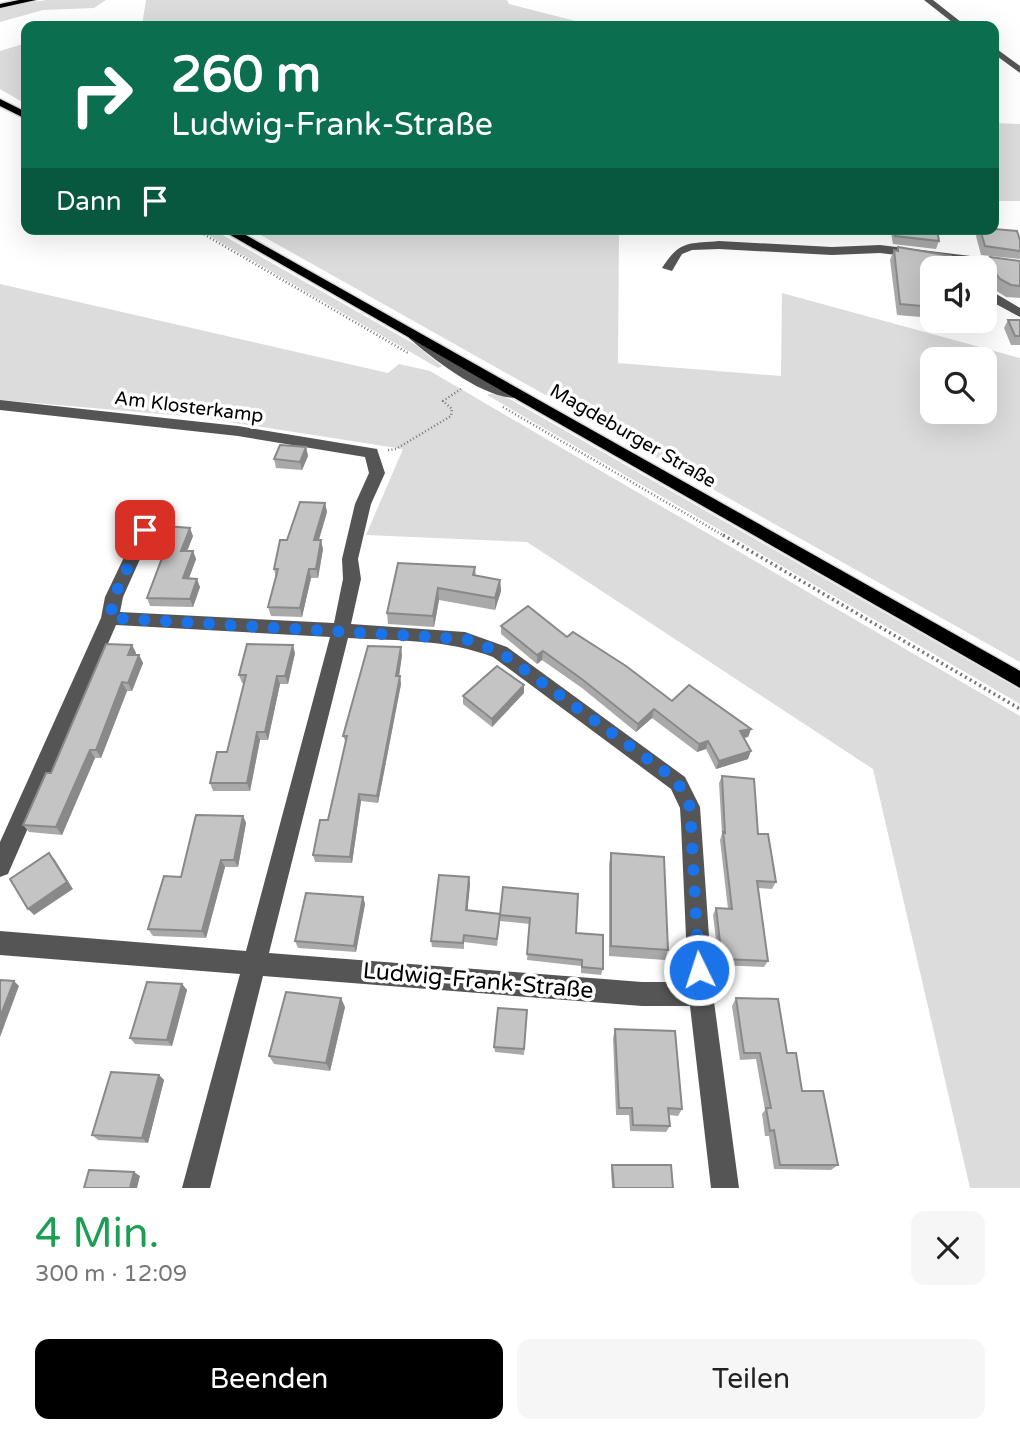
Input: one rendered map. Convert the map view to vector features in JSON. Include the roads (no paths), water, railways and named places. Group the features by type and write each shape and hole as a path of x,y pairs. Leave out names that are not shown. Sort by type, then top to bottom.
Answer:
{"main road":[{"path":"0,6 32,0"},
{"path":"0,102 21,113"},
{"path":"237,235 415,336"},
{"name":"Magdeburger Straße","path":"517,394 1020,680"}],"street":[{"path":"928,0 955,21"},
{"path":"999,54 1020,70"},
{"path":"668,268 678,252 690,247 711,245 832,251 880,249 951,256"},
{"path":"997,265 1020,266"},
{"path":"997,300 1020,313"},
{"path":"415,336 442,362 468,377 485,386 517,394"},
{"name":"Am Klosterkamp","path":"0,405 238,431 372,453 377,473 363,504 350,559 352,579 341,631"},
{"path":"0,867 110,618 114,597 145,530"},
{"path":"110,618 443,636 482,644 500,652 678,783 690,807 692,824 701,994 725,1188"},
{"path":"196,1188 341,631"},
{"name":"Ludwig-Frank-Straße","path":"0,943 642,994 701,994"}]}
